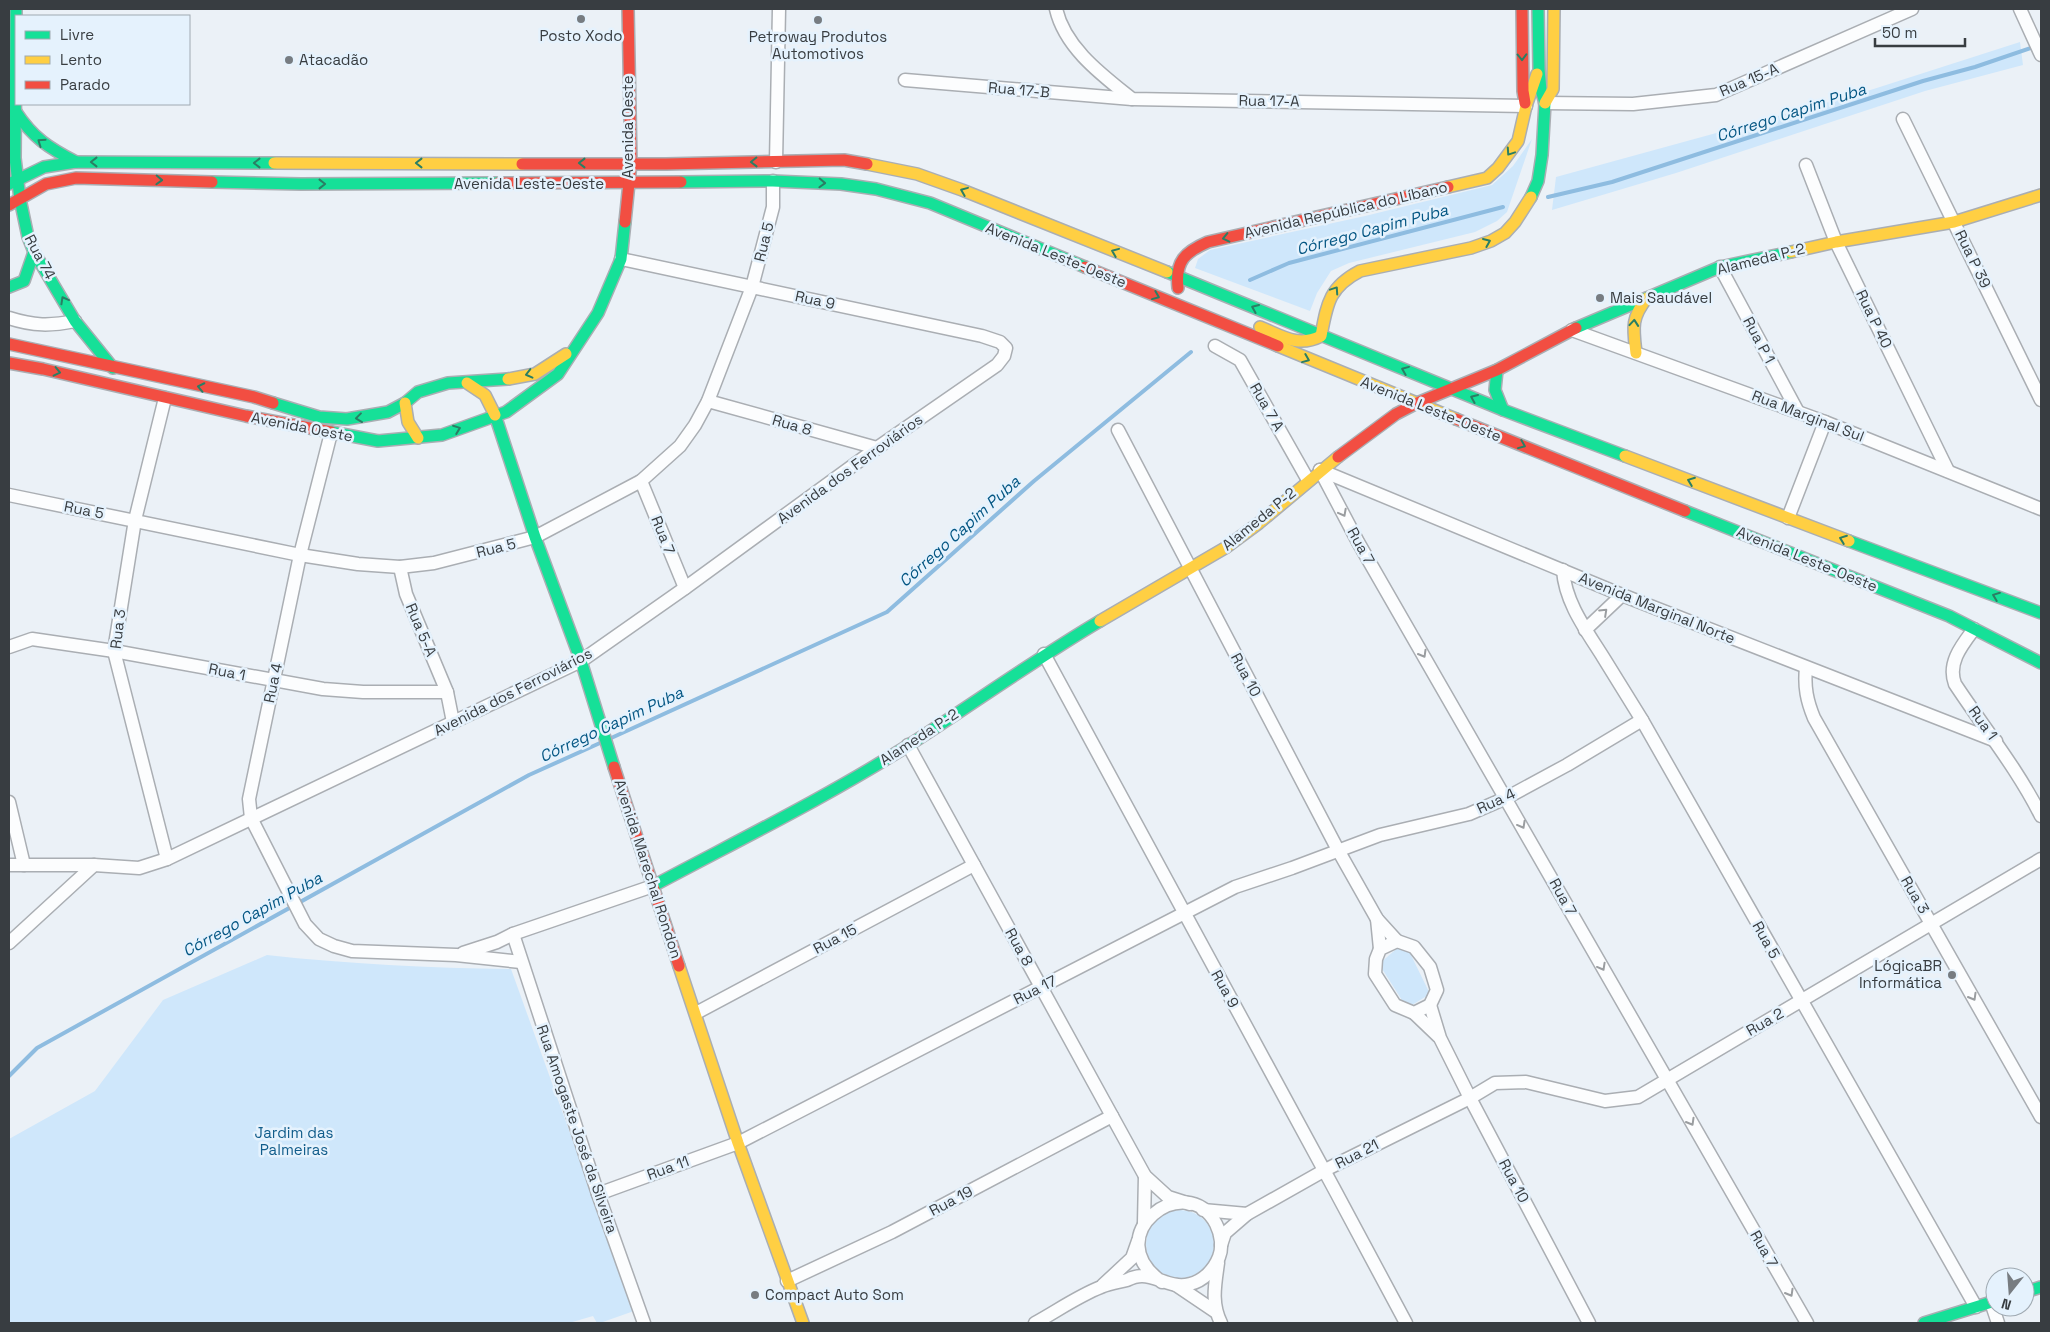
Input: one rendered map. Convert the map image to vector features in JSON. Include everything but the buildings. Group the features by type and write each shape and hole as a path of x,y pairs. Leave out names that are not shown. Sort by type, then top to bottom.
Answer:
{"main road":[{"name":"Avenida Oeste","path":"9,363 43,369 165,398 378,441 442,435 506,412 558,374 598,313 621,259 631,163 628,9"},
{"name":"Avenida República do Líbano","path":"1522,9 1523,90 1526,106"},
{"name":"Avenida República do Líbano","path":"1321,336 1332,293 1337,284 1347,277 1360,271 1471,248 1491,241 1516,222 1529,201 1538,181 1542,155 1545,103 1541,90 1539,69 1538,9"},
{"name":"Avenida República do Líbano","path":"1545,103 1553,89 1554,9"},
{"name":"Avenida República do Líbano","path":"1176,277 1183,257 1192,248 1208,242 1487,178 1498,168 1518,141 1526,106 1539,69"},
{"name":"Rua 74","path":"16,105 13,181 20,199 25,227 34,252 75,321 113,368"},
{"name":"Avenida Leste-Oeste","path":"16,112 27,130 38,142 76,162"},
{"name":"Avenida Leste-Oeste","path":"13,181 44,167 76,162 631,163 844,160 918,174 1503,410 2041,613"},
{"name":"Avenida Leste-Oeste","path":"9,205 46,184 76,178 301,184 773,181 841,184 876,189 923,201 1417,403 1949,616 2041,663"},
{"path":"25,227 32,208 46,191 59,183 76,178"},
{"name":"Alameda P-2","path":"653,886 813,801 908,745 1044,654 1225,548 1246,533 1320,470 1396,414 1417,403 1496,370 1572,330 1720,268 1836,242 1954,222 2041,195"},
{"path":"9,287 24,281 34,252"},
{"path":"1176,277 1178,288 1190,310"},
{"path":"1636,353 1633,323 1636,311 1648,297"},
{"path":"1232,328 1252,325 1306,342 1321,336"},
{"name":"Avenida Oeste","path":"9,344 254,397 319,417 347,419 388,412 405,403 418,392 448,383 467,383 535,374 572,351"},
{"path":"1496,370 1493,385 1494,392 1503,410"},
{"name":"Avenida Marechal Rondon","path":"467,383 485,394 495,415 535,537 581,661 597,717 738,1143 803,1323"},
{"path":"405,403 405,414 410,428 418,438"},
{"path":"1924,1323 1985,1304"}],"street":[{"path":"776,162 779,9"},
{"path":"1056,9 1063,30 1069,40 1103,75 1132,98"},
{"name":"Rua 15-A","path":"1545,103 1633,104 1716,95 1912,9"},
{"path":"2020,9 2041,55"},
{"name":"Rua 17-B","path":"905,80 1132,98"},
{"name":"Rua 17-A","path":"1132,98 1526,106"},
{"name":"Rua P 39","path":"1903,119 2041,400"},
{"name":"Rua P 40","path":"1806,165 1836,242 1948,471"},
{"name":"Rua 5","path":"9,495 300,555 358,564 400,567 434,563 535,537 641,481 680,446 695,425 708,401 752,287 772,208 773,181"},
{"name":"Rua 9","path":"621,259 982,336 1000,342 1006,348"},
{"name":"Rua P 1","path":"1720,268 1798,412"},
{"path":"9,318 42,325 75,321"},
{"name":"Rua Marginal Sul","path":"1572,330 1825,422 2041,509"},
{"name":"Rua 7 A","path":"1215,346 1240,360 1308,480"},
{"name":"Avenida dos Ferroviários","path":"9,865 139,868 167,859 581,661 877,448 997,365 1004,356 1006,348"},
{"name":"Rua 3","path":"165,398 136,520 114,651 167,859"},
{"name":"Rua 8","path":"708,401 877,448"},
{"path":"1788,518 1825,422"},
{"name":"Rua 10","path":"1118,430 1338,850 1377,919 1397,941"},
{"name":"Rua 4","path":"331,433 300,555 249,799 251,818 305,924 319,939 352,951 456,955"},
{"name":"Rua 7","path":"1320,470 1358,542 1807,1323"},
{"name":"Avenida Marginal Norte","path":"1320,470 1622,595 1996,741"},
{"name":"Rua 7","path":"641,481 685,588"},
{"name":"Rua 5-A","path":"400,567 406,594 447,692"},
{"name":"Rua 5","path":"1563,570 1568,596 1585,630 1642,720 1976,1307"},
{"path":"1585,630 1622,595"},
{"name":"Rua 1","path":"1974,629 1957,653 1952,676 1960,691 2026,785 2041,816"},
{"name":"Rua 1","path":"9,647 32,639 114,651 323,689 363,692 447,692"},
{"name":"Rua 9","path":"1044,654 1183,913 1325,1170 1406,1323"},
{"name":"Rua 3","path":"1806,668 1807,700 1814,718 2041,1117"},
{"path":"447,692 454,722"},
{"name":"Rua 4","path":"1338,850 1380,835 1469,814 1506,798 1567,765 1642,720"},
{"name":"Rua 8","path":"908,745 1145,1176 1168,1197 1190,1204"},
{"path":"2026,785 2041,792"},
{"path":"9,802 24,865"},
{"name":"Rua 17","path":"738,1143 1235,887 1338,850"},
{"name":"Rua 2","path":"1470,1098 1495,1083 1526,1082 1605,1101 1638,1097 2041,859"},
{"name":"Rua 15","path":"696,1014 974,865"},
{"path":"9,943 94,866"},
{"name":"Alameda P-2","path":"456,955 481,948 513,934 653,886"},
{"name":"Rua 10","path":"1377,919 1380,949"},
{"name":"Rua Amogaste José da Silveira","path":"513,934 598,1194 644,1323"},
{"path":"1397,941 1414,947 1430,968 1438,990 1430,1006 1414,1012 1394,1005 1375,974 1376,959 1380,949 1397,941"},
{"path":"456,955 521,962"},
{"name":"Rua 10","path":"1430,1006 1440,1038 1470,1098 1589,1323"},
{"name":"Rua 10","path":"1414,1012 1440,1038"},
{"name":"Rua 21","path":"1221,1245 1225,1233 1247,1214 1325,1170 1470,1098"},
{"name":"Rua 19","path":"787,1281 892,1232 1112,1116"},
{"name":"Rua 11","path":"598,1194 738,1143"},
{"path":"1102,1287 1132,1258 1144,1223 1145,1176"},
{"path":"1144,1223 1153,1213 1164,1206 1177,1203 1190,1204 1203,1210 1213,1219 1220,1232 1221,1245 1213,1294 1219,1318"},
{"path":"1203,1210 1247,1214"},
{"path":"1139,1236 1139,1250 1143,1263 1151,1274 1162,1282"},
{"path":"1035,1323 1102,1287 1142,1276 1176,1285 1190,1284 1202,1279 1212,1270 1219,1258"},
{"path":"1176,1285 1219,1318"}],"green space":[{"path":"2020,42 2023,65 1925,91 1676,173 1552,210 1556,177 1858,94"},
{"path":"1532,139 1507,212 1497,221 1475,232 1349,263 1331,271 1317,293 1310,311 1195,268 1198,259 1210,250 1365,216 1492,185 1513,166"},
{"path":"1401,945 1410,953 1430,994 1407,1008 1379,964"},
{"name":"Jardim das Palmeiras","path":"267,955 389,965 511,969 634,1311 600,1323 597,1323 593,1316 569,1323 9,1323 9,1139 95,1091 163,1000"},
{"path":"1180,1210 1193,1213 1204,1220 1211,1231 1214,1244 1211,1257 1204,1268 1193,1275 1180,1278 1167,1275 1156,1268 1149,1257 1146,1244 1149,1231 1156,1220 1167,1213"}],"waterway":[{"name":"Córrego Capim Puba","path":"1548,197 1612,182 2034,47"},
{"name":"Córrego Capim Puba","path":"1250,280 1289,263 1503,207"},
{"name":"Córrego Capim Puba","path":"609,739 887,612 1034,481 1191,352"},
{"name":"Córrego Capim Puba","path":"9,1076 37,1048 529,775 600,743"}],"traffic: fast":[{"path":"16,9 16,15"},
{"path":"1531,197 1538,181 1542,155 1545,103 1541,90 1539,69 1538,9"},
{"path":"15,105 15,158 20,199 28,237 34,252 75,321 113,368"},
{"path":"16,112 42,142 76,162"},
{"path":"9,184 44,167 76,162 274,163"},
{"path":"681,182 773,181 841,184 876,189 930,203 1085,267"},
{"path":"212,182 301,184 498,183"},
{"path":"331,432 378,441 442,435 506,412 558,374 598,313 621,259 625,222"},
{"path":"9,287 24,281 34,252"},
{"path":"1576,328 1720,267 1791,252"},
{"path":"1167,272 1503,410 1625,456"},
{"path":"1497,370 1495,390 1503,410"},
{"path":"273,403 319,417 347,419 388,412 405,403 418,392 448,383 508,379"},
{"path":"495,415 535,537 581,661 614,767"},
{"path":"1685,511 1949,616 2041,663"},
{"path":"1849,541 2041,613"},
{"path":"653,886 782,818 878,764 1100,621"},
{"path":"2035,1289 2041,1287"},
{"path":"1924,1323 1985,1304"}],"traffic: slow":[{"path":"1545,103 1553,89 1554,9"},
{"path":"1448,187 1487,178 1498,168 1518,141 1526,106 1537,74"},
{"path":"274,163 522,164"},
{"path":"867,164 917,174 962,190 1167,272"},
{"path":"1791,252 1836,242 1954,222 2041,195"},
{"path":"1260,327 1297,341 1305,341 1321,336 1331,297 1342,283 1350,277 1360,271 1471,248 1491,241 1505,233 1515,222 1531,197"},
{"path":"1636,353 1634,324 1638,312 1647,298"},
{"path":"1278,346 1456,419"},
{"path":"508,379 535,374 566,354"},
{"path":"467,383 485,395 495,415"},
{"path":"405,403 408,422 418,438"},
{"path":"1625,456 1849,541"},
{"path":"1100,621 1225,548 1259,523 1338,457"},
{"path":"679,966 738,1143 803,1323"}],"traffic: jam":[{"path":"625,222 631,163 628,9"},
{"path":"1522,9 1523,91 1525,103"},
{"path":"522,164 666,164 844,160 867,164"},
{"path":"9,205 46,184 76,178 212,182"},
{"path":"498,183 681,182"},
{"path":"1178,288 1178,271 1183,259 1193,250 1208,242 1448,187"},
{"path":"1085,267 1278,346"},
{"path":"1338,457 1396,414 1417,403 1497,370 1576,328"},
{"path":"9,344 254,397 273,403"},
{"path":"9,363 43,369 246,416 331,432"},
{"path":"1456,419 1685,511"},
{"path":"614,767 679,966"}],"place":[{"name":"Posto Xodo","path":"581,19"},
{"name":"Petroway Produtos Automotivos","path":"818,20"},
{"name":"Atacadão","path":"289,60"},
{"name":"Mais Saudável","path":"1600,298"},
{"name":"LógicaBR Informática","path":"1952,975"},
{"name":"Compact Auto Som","path":"755,1295"}]}
